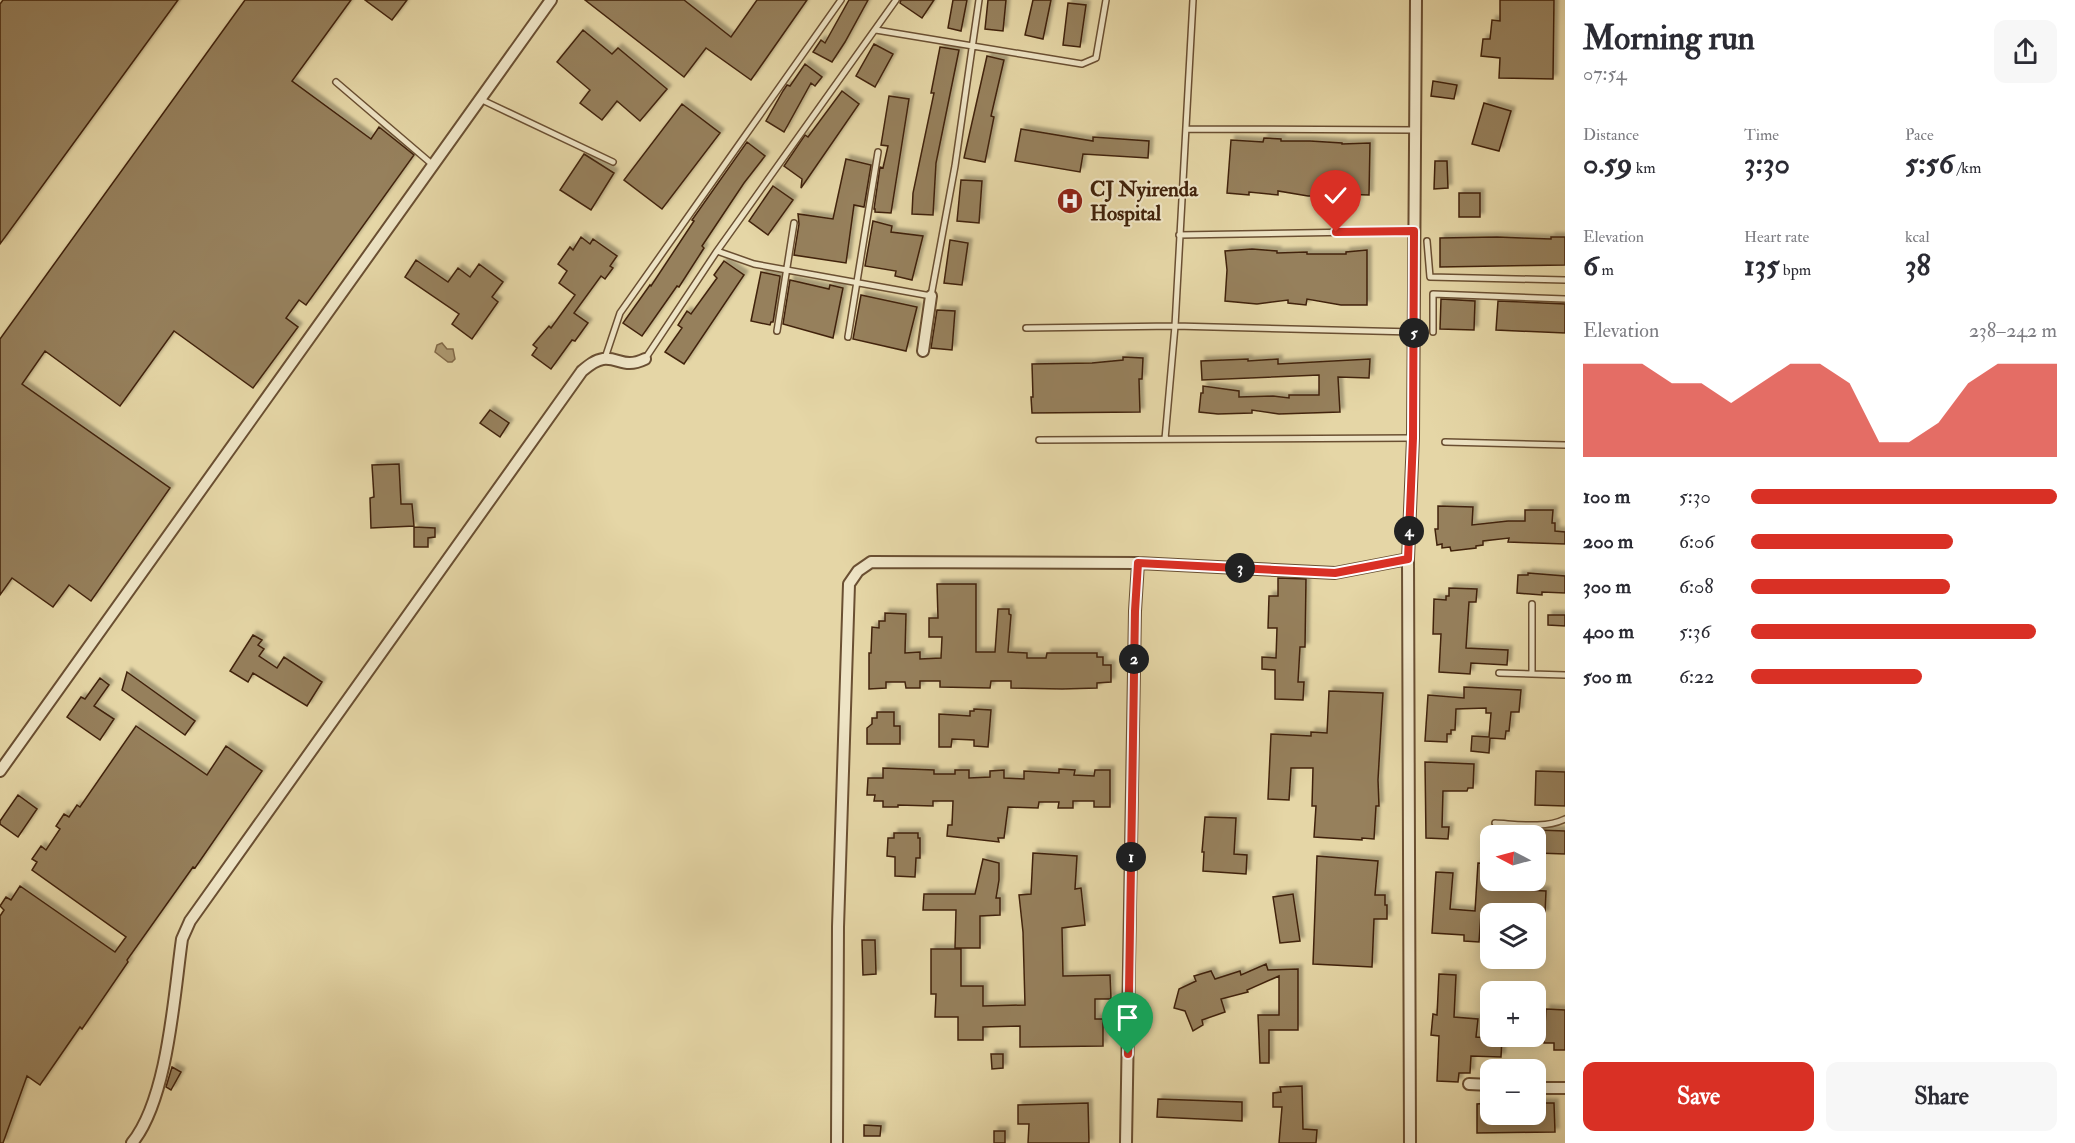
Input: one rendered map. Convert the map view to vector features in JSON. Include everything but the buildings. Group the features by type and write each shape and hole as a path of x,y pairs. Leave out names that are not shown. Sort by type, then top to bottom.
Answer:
{"street":[{"path":"0,771 551,0"},
{"path":"1410,1143 1408,559 1413,438 1416,0"},
{"path":"923,351 931,296"},
{"path":"132,1143 144,1124 162,1071 182,939 190,921 582,371 605,358 635,364 645,359"},
{"path":"837,1143 838,927 849,584 858,571 871,562 1138,563 1335,573 1408,559"},
{"path":"1126,1143 1135,611 1138,563"},
{"path":"1469,1084 1480,1084"},
{"path":"1546,1088 1565,1088"}],"lane":[{"path":"605,358 620,313 841,0"},
{"path":"645,359 717,251 896,0"},
{"path":"717,251 744,261 787,271 931,296 955,166 979,0"},
{"path":"876,30 1082,64 1096,58 1106,0"},
{"path":"1165,440 1175,326 1193,0"},
{"path":"336,82 433,165"},
{"path":"480,99 613,162"},
{"path":"1187,129 1415,130"},
{"path":"848,337 878,152"},
{"path":"777,331 794,223"},
{"path":"1179,235 1414,231"},
{"path":"1427,241 1430,277 1565,280"},
{"path":"1432,332 1433,294 1565,299"},
{"path":"1026,328 1175,326 1414,332"},
{"path":"1039,440 1413,438"},
{"path":"1444,442 1565,445"},
{"path":"1532,604 1532,674"},
{"path":"1498,673 1565,675"},
{"path":"1495,823 1532,825 1559,822 1565,819"}],"shaded area":[{"path":"442,343 447,349 453,349 455,359 452,362 448,362 435,352 437,345"}],"place":[{"name":"CJ Nyirenda Hospital","path":"1070,201"}],"route":[{"path":"1128,1054 1135,611 1138,563 1335,573 1408,559 1413,438 1414,231 1336,232"}]}
